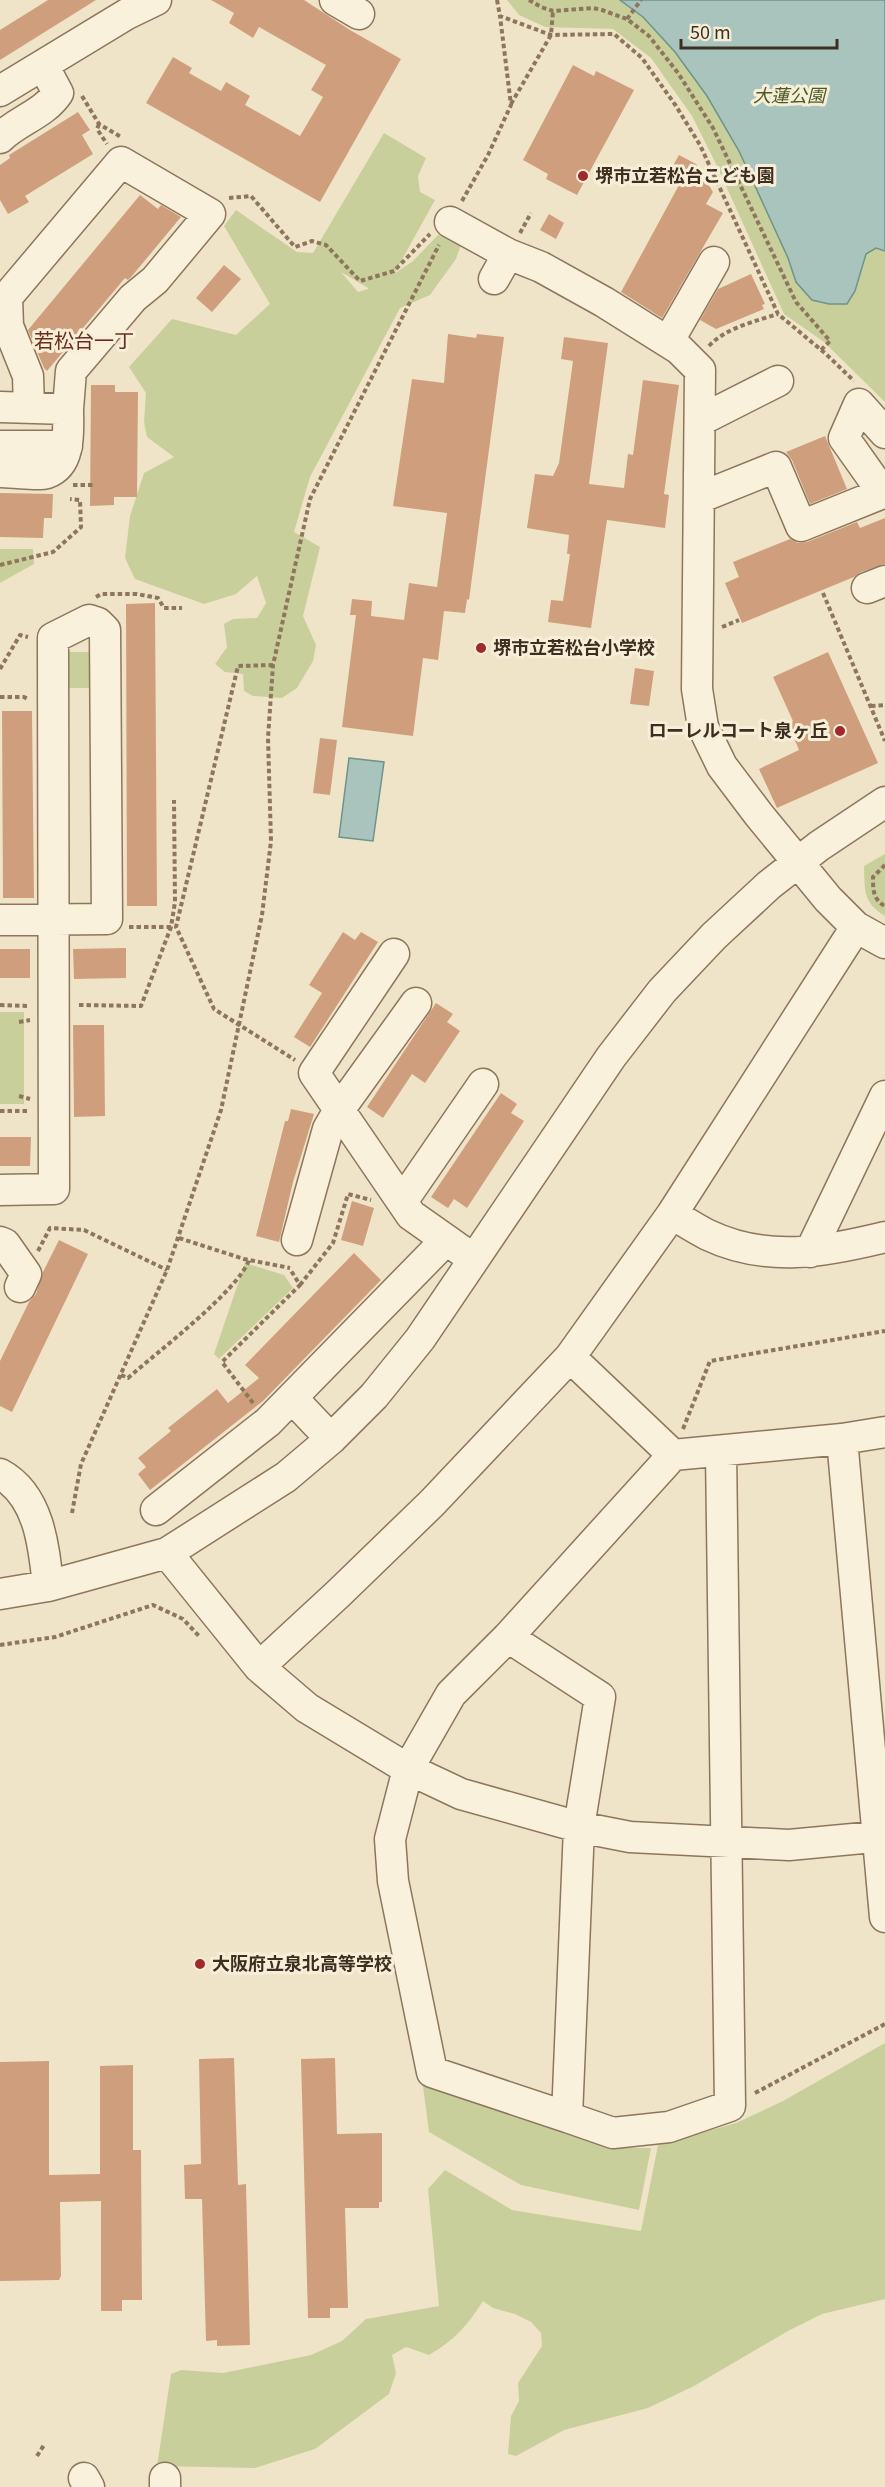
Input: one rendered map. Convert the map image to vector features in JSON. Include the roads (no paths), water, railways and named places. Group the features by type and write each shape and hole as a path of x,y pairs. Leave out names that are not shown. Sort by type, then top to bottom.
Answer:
{"street":[{"path":"0,92 43,65 112,11 156,0"},
{"path":"0,138 7,131 51,104 58,93 43,65"},
{"path":"0,472 47,472 59,463 67,446 71,371 133,298 155,280 210,213 122,162 7,297 8,326 28,376 14,408 68,409"},
{"path":"450,222 501,266 542,267 668,342 695,363 700,370 698,689 703,727 722,766 798,863 856,927 885,943"},
{"path":"668,342 714,262"},
{"path":"700,420 778,381"},
{"path":"699,498 776,467 801,526 883,493 844,438 859,404 885,433"},
{"path":"0,446 67,446"},
{"path":"0,920 53,920 107,920 105,630 98,623 89,620 53,638 53,920 54,1189 0,1190"},
{"path":"0,1594 48,1586 167,1553 286,1477 331,1439 374,1396 420,1339 611,1058 662,991 714,936 770,885 819,846 885,802"},
{"path":"259,1667 432,1503 570,1357 672,1214 856,927"},
{"path":"394,954 314,1073 411,1215 475,1259"},
{"path":"297,1240 328,1129 339,1110 416,1003"},
{"path":"400,1199 408,1193 483,1084"},
{"path":"810,1252 885,1096"},
{"path":"672,1214 709,1235 747,1249 785,1254 810,1252 885,1237"},
{"path":"156,1510 268,1422 293,1399 446,1240"},
{"path":"0,1242 5,1244 23,1281"},
{"path":"570,1357 673,1455"},
{"path":"293,1399 331,1439"},
{"path":"720,1452 730,2106 669,2127 613,2133 432,2072 393,1881 390,1839 408,1769 451,1694 508,1637 673,1455 842,1439 885,1432"},
{"path":"842,1439 881,1836 885,1917"},
{"path":"0,1474 18,1488 33,1510 44,1549 48,1586"},
{"path":"167,1553 259,1667 315,1715 408,1769 461,1794 579,1827 630,1837 789,1845 881,1836"},
{"path":"508,1637 600,1697 579,1827 567,2117"}],"water":[{"name":"大蓮公園","path":"620,0 885,0 885,251 876,248 866,254 855,291 847,304 829,304 812,300 796,282 788,258 739,151 707,96 675,52 643,17"},
{"path":"349,758 384,762 373,841 339,837"}],"place":[{"name":"堺市立若松台こども園","path":"583,176"},
{"name":"堺市立若松台小学校","path":"481,648"},
{"name":"ローレルコート泉ヶ丘","path":"840,731"},
{"name":"大阪府立泉北高等学校","path":"200,1964"}],"district":[{"name":"若松台一丁","path":"84,341"}]}
